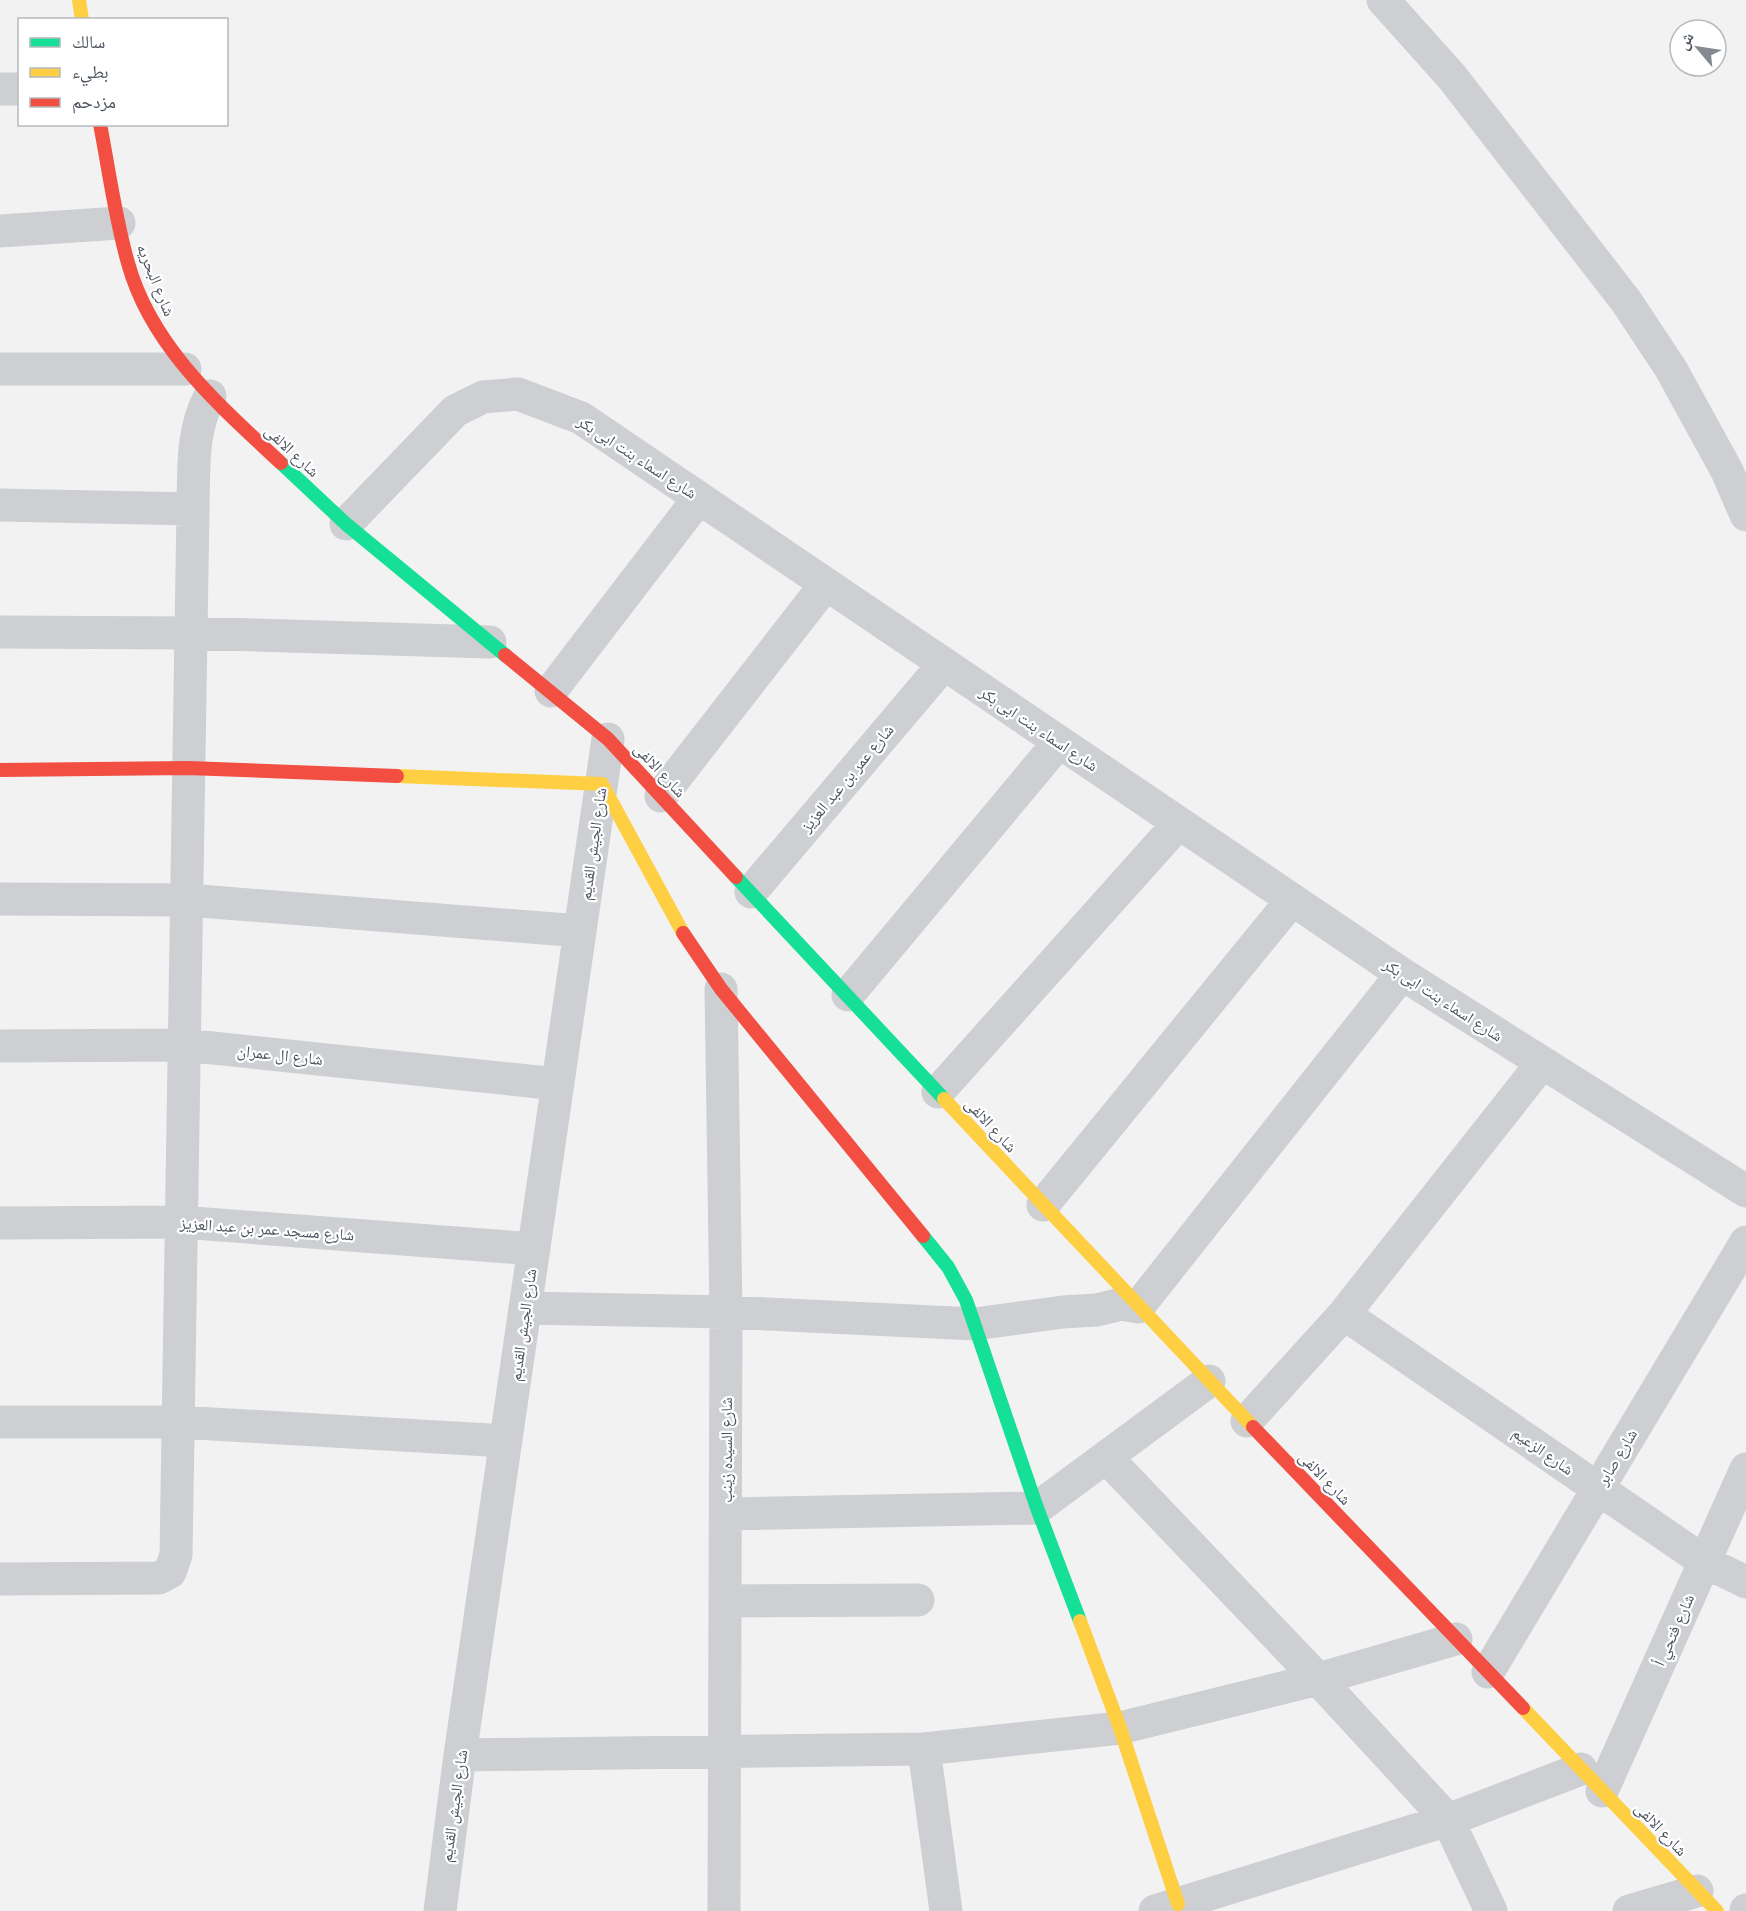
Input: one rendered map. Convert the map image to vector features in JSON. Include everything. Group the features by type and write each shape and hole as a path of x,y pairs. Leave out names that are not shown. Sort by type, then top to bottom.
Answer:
{"street":[{"path":"79,0 82,18"},
{"path":"1383,0 1452,77 1626,301 1671,369 1727,471 1746,515"},
{"path":"0,89 18,88"},
{"name":"شارع البحريه","path":"100,126 128,264 146,309 171,350 210,396"},
{"path":"0,231 119,223"},
{"path":"0,369 185,369"},
{"name":"شارع اسماء بنت ابى بكر","path":"346,524 455,411 483,397 518,393 581,418 1402,974 1746,1191"},
{"path":"0,1579 159,1578 170,1572 176,1555 193,510 196,434 199,420 210,396"},
{"name":"شارع الالفى","path":"210,396 346,524 608,739 1138,1307 1707,1901"},
{"path":"551,692 699,498"},
{"path":"0,506 193,510"},
{"path":"661,796 826,585"},
{"path":"0,632 190,633 490,642"},
{"name":"شارع عمر بن عبد العزيز","path":"751,892 944,664"},
{"name":"شارع الجيش القديم","path":"440,1911 460,1755 608,739"},
{"path":"848,995 1059,742"},
{"path":"0,770 189,768 602,784 688,941 721,989 948,1267 966,1300 1037,1508 1120,1728 1166,1908 1448,1820 1591,1780"},
{"path":"938,1092 1179,823"},
{"path":"0,899 187,900 580,931"},
{"path":"1043,1205 1292,900"},
{"path":"525,1308 726,1312 975,1324 1063,1312 1097,1310 1121,1304 1138,1307 1402,974"},
{"name":"شارع السيده زينب","path":"721,989 726,1312 724,1911"},
{"name":"شارع ال عمران","path":"0,1046 184,1045 558,1084"},
{"path":"1247,1421 1344,1314 1542,1063"},
{"name":"شارع مسجد عمر بن عبد العزيز","path":"0,1223 182,1222 534,1249"},
{"name":"شارع صابر","path":"1488,1672 1746,1242"},
{"name":"شارع الزعيم","path":"1344,1314 1705,1562 1746,1582"},
{"path":"726,1514 1037,1508 1209,1381"},
{"path":"0,1422 178,1422 506,1441"},
{"path":"1107,1456 1448,1820 1491,1911"},
{"name":"شارع فتحي أ","path":"1591,1780 1705,1562 1746,1469"},
{"path":"725,1602 918,1600"},
{"path":"460,1755 924,1749 1120,1728 1318,1679 1456,1639"},
{"path":"924,1749 946,1911"},
{"path":"1629,1911 1707,1901"}],"traffic: fast":[{"path":"281,463 346,524 505,655"},
{"path":"736,877 944,1099"},
{"path":"923,1236 948,1267 966,1300 1037,1508 1080,1621"}],"traffic: slow":[{"path":"79,0 82,18"},
{"path":"397,776 602,784 683,933"},
{"path":"944,1099 1253,1427"},
{"path":"1080,1621 1120,1728 1178,1904"},
{"path":"1523,1708 1717,1911"}],"traffic: jam":[{"path":"100,126 123,246 139,293 153,322 190,373 281,463"},
{"path":"505,655 608,739 736,877"},
{"path":"0,770 188,768 397,776"},
{"path":"683,933 721,989 923,1236"},
{"path":"1253,1427 1523,1708"}]}
